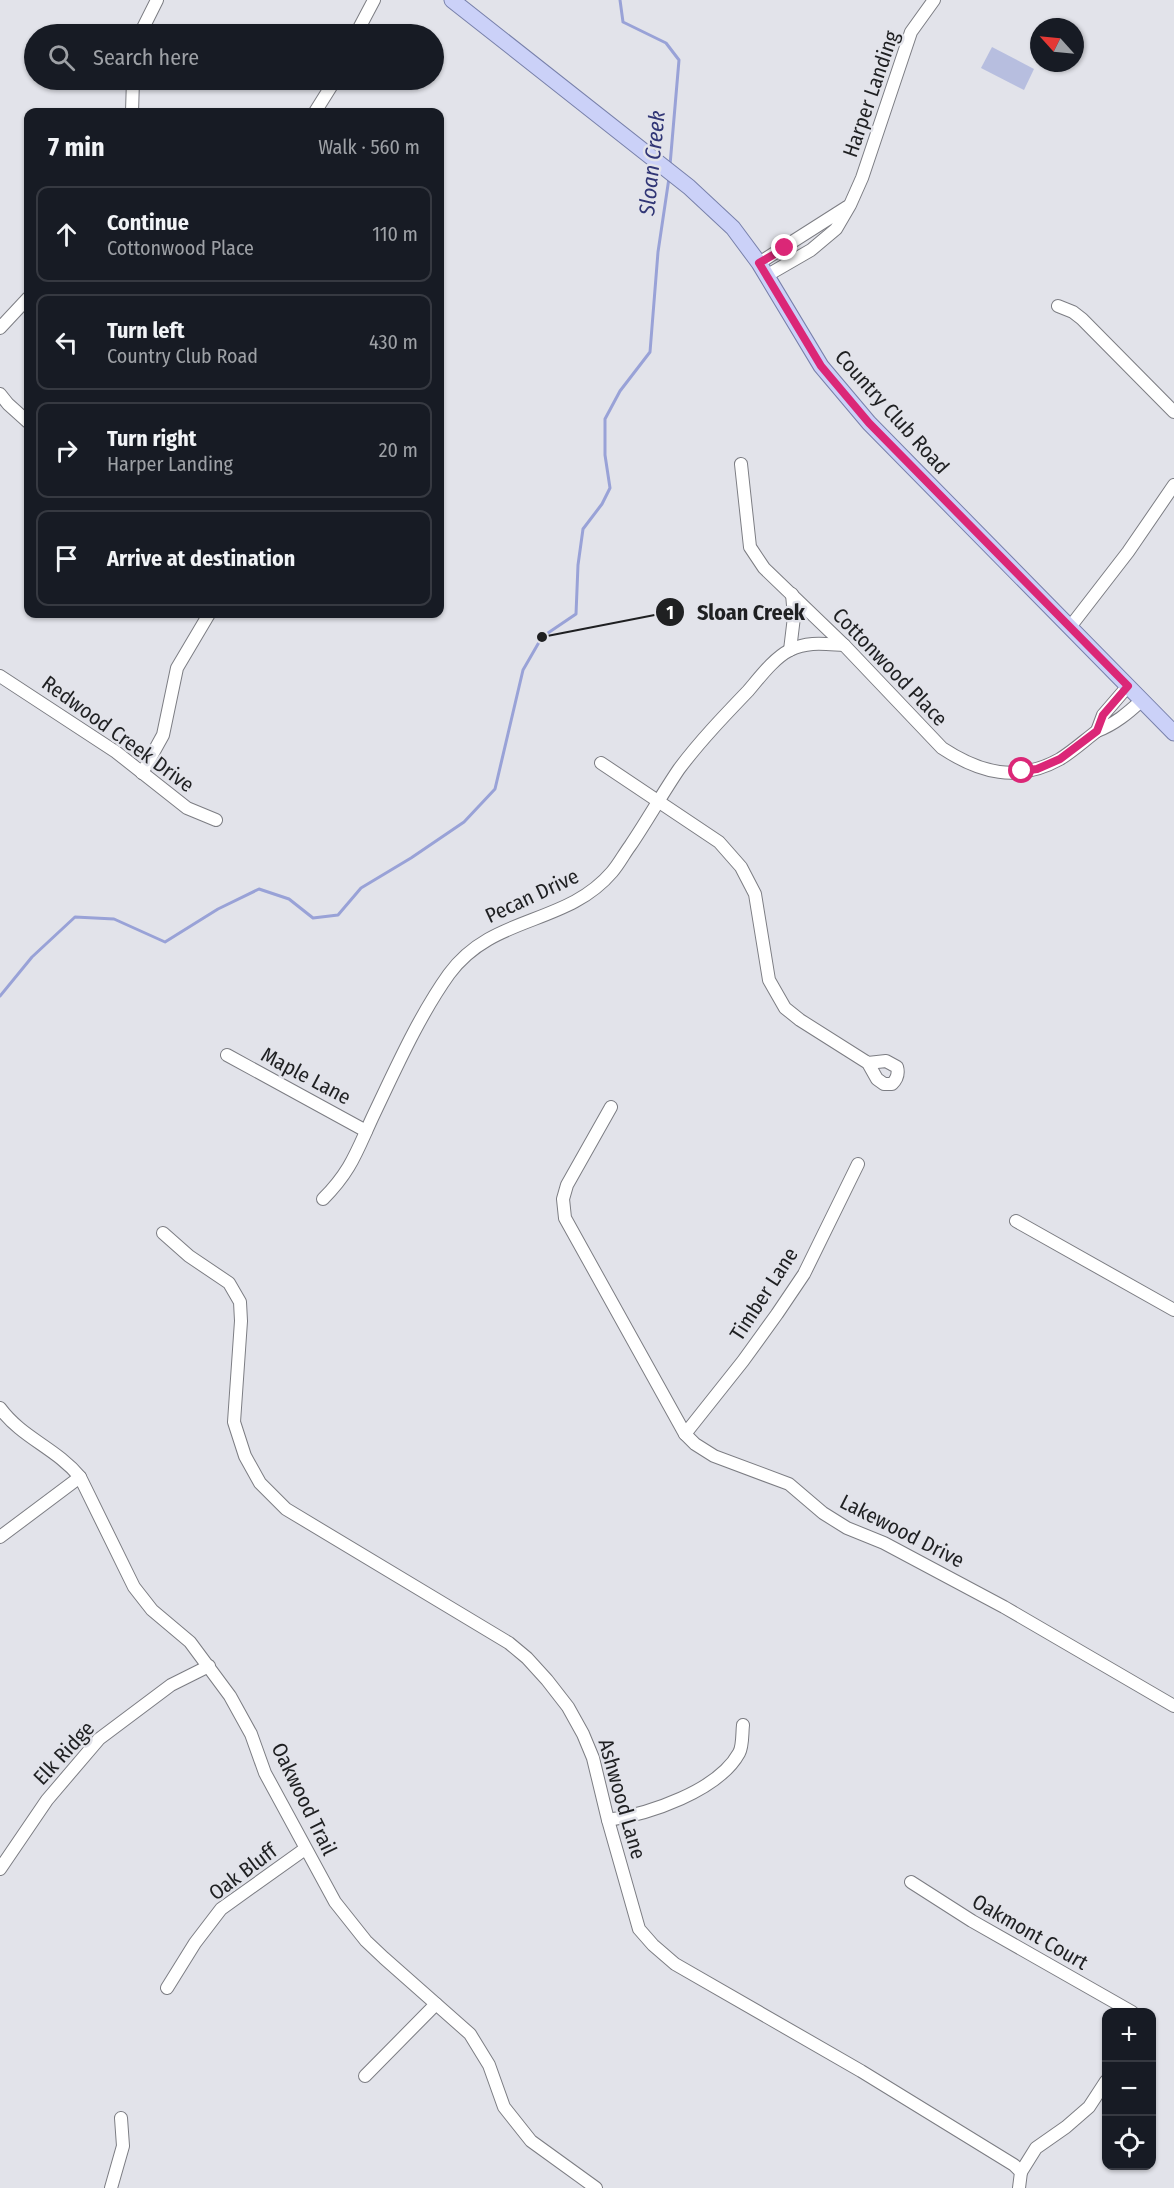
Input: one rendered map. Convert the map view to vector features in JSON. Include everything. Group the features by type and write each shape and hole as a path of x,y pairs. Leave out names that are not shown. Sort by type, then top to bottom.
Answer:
{"main road":[{"name":"Country Club Road","path":"452,0 689,187 733,228 762,270 821,366 869,423 1174,733"}],"street":[{"path":"145,24 157,0"},
{"path":"361,24 374,0"},
{"name":"Harper Landing","path":"762,270 811,250 836,229 862,178 911,32 934,0"},
{"path":"132,108 133,90"},
{"path":"318,108 329,90"},
{"path":"0,328 24,302"},
{"path":"1058,306 1073,312 1082,319 1174,412"},
{"path":"0,394 24,418"},
{"name":"Cottonwood Place","path":"741,464 750,547 764,568 844,645 942,748 961,761 981,770 1006,773 1037,769 1060,759 1097,731 1128,713 1142,700"},
{"path":"1071,627 1122,561 1174,485"},
{"path":"790,650 794,617 792,594"},
{"path":"142,773 163,735 177,668 207,618"},
{"name":"Pecan Drive","path":"323,1199 340,1182 353,1162 399,1062 439,988 470,951 486,939 504,930 549,915 595,889 612,872 696,747 772,664 790,650 811,643 844,645"},
{"name":"Redwood Creek Drive","path":"0,676 116,752 187,808 216,820"},
{"name":"Cottonwood Place","path":"1097,731 1103,715 1128,686"},
{"path":"601,763 719,842 741,867 755,894 769,980 785,1008 868,1064"},
{"name":"Maple Lane","path":"227,1056 366,1131"},
{"name":"Lakewood Drive","path":"611,1107 567,1185 563,1199 565,1218 685,1434 695,1444 714,1456 789,1484 823,1513 847,1528 884,1543 1004,1606 1174,1706"},
{"name":"Timber Lane","path":"685,1434 743,1361 804,1274 858,1164"},
{"path":"1016,1221 1174,1310"},
{"name":"Ashwood Lane","path":"163,1233 189,1256 229,1283 240,1302 241,1321 234,1422 245,1456 260,1483 286,1509 509,1643 527,1658 568,1707 593,1758 639,1929 675,1964 861,2071 1014,2165 1021,2172"},
{"name":"Oakwood Trail","path":"0,1408 26,1434 67,1462 80,1477 134,1587 152,1610 190,1642 209,1666 243,1717 265,1773 305,1849 335,1902 354,1927 384,1958 475,2039 489,2065 504,2107 523,2133 596,2188"},
{"path":"0,1537 80,1477"},
{"name":"Elk Ridge","path":"0,1869 47,1800 99,1739 171,1685 209,1666"},
{"path":"608,1820 633,1816 684,1797 718,1778 740,1752 743,1725"},
{"name":"Oak Bluff","path":"167,1988 195,1943 221,1909 305,1849"},
{"name":"Oakmont Court","path":"911,1882 972,1922 1123,2008"},
{"path":"365,2076 436,2004"},
{"path":"1019,2188 1021,2172 1036,2148 1089,2107 1102,2088"},
{"path":"111,2188 123,2146 121,2118"}],"shaded area":[{"path":"992,47 1030,67 1030,72 1033,72 1024,90 981,68"}],"waterway":[{"name":"Sloan Creek","path":"620,0 623,22 666,43 679,60 670,165"},
{"name":"Sloan Creek","path":"0,996 32,957 75,917 114,919 165,942 218,909 259,889 289,899 313,918 338,915 361,888 464,822 495,789 523,670 542,637 576,614 578,565 583,529 602,504 610,488 605,455 605,419 620,391 650,352 658,252 669,178"}],"place":[{"name":"Sloan Creek","path":"542,637"}],"route":[{"path":"785,248 759,263 821,366 869,423 1128,686 1103,715 1097,731 1060,759 1037,769 1022,771"}]}
